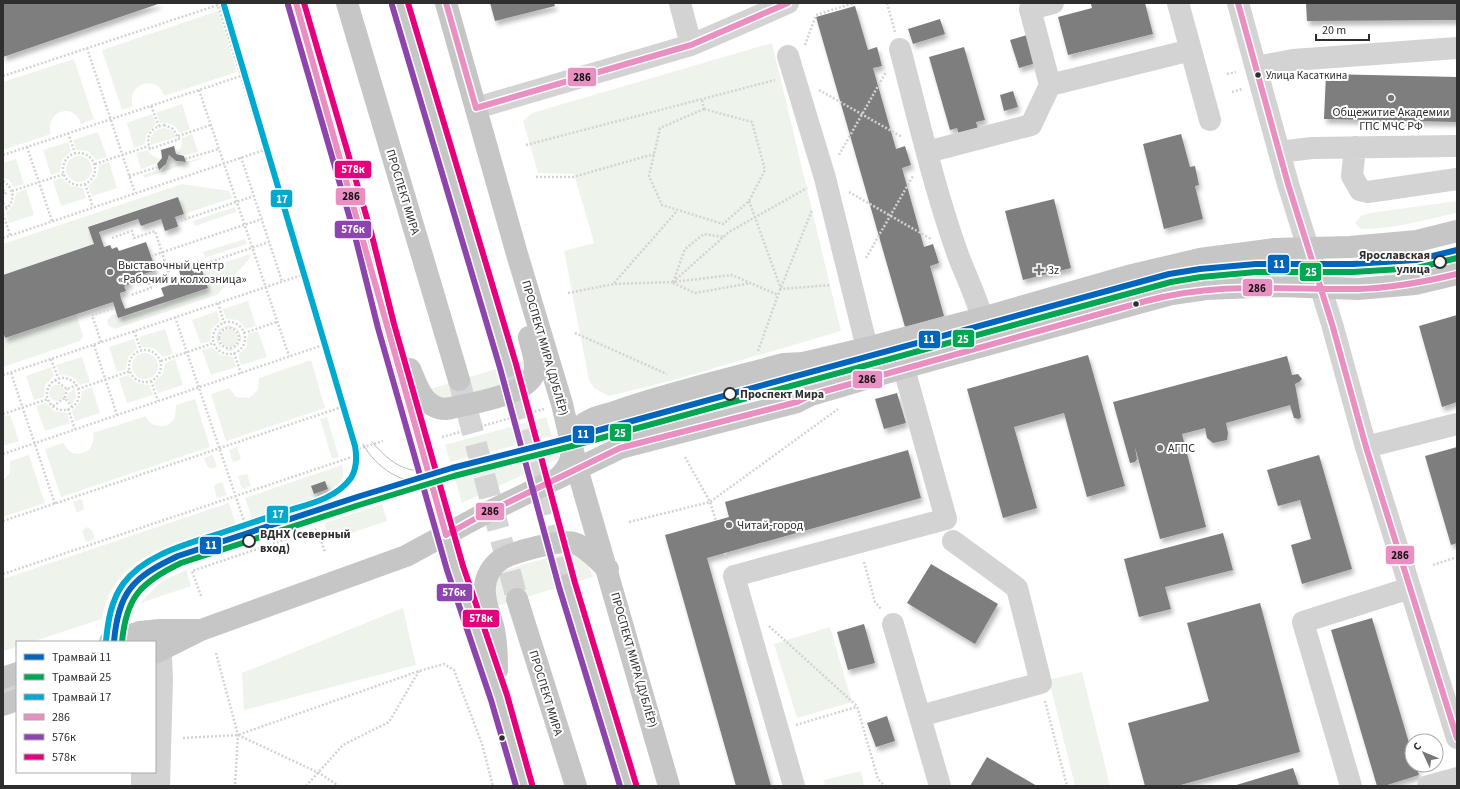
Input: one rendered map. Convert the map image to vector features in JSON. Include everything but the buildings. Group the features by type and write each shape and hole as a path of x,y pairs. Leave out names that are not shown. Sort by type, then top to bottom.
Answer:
{"main road":[{"path":"296,3 363,234 386,326 455,568 499,698 524,786"},
{"name":"ПРОСПЕКТ МИРА","path":"347,3 459,380"},
{"path":"400,3 508,366"},
{"name":"ПРОСПЕКТ МИРА (ДУБЛЁР)","path":"446,3 526,284 553,407 572,445"},
{"path":"569,472 575,431 583,424 593,418 611,414 656,398 784,364 803,363 867,348 982,318 1128,276 1200,259 1274,249 1350,247 1417,241 1457,231"},
{"path":"156,641 201,630 406,556 569,472 620,448 797,402 811,395 903,368 1172,294 1206,289 1281,286 1358,289 1415,284 1457,274"},
{"path":"386,326 402,354 422,395 428,403 438,409 446,409 512,392 529,382 534,374 535,364 528,325 526,284"},
{"path":"553,407 580,418 611,414"},
{"name":"ПРОСПЕКТ МИРА (ДУБЛЁР)","path":"569,472 608,569 670,786"},
{"path":"499,698 496,642 484,594 486,580 494,566 507,557 555,543 564,542 574,543 583,548 608,569"},
{"path":"566,585 628,786"},
{"name":"ПРОСПЕКТ МИРА","path":"517,599 576,786"},
{"path":"3,678 16,673"},
{"path":"3,705 16,700"}],"street":[{"path":"680,3 691,45"},
{"path":"476,108 691,45 788,3"},
{"path":"927,152 1031,125 1050,85 1030,9 1053,3"},
{"path":"1178,3 1210,120"},
{"path":"1238,3 1279,152 1332,324 1366,447 1457,738"},
{"path":"1256,67 1293,60 1457,48"},
{"path":"900,49 927,152 958,255 978,302 982,318"},
{"path":"1050,85 1191,50"},
{"path":"791,65 825,178 867,348"},
{"path":"1279,152 1312,148 1457,146"},
{"path":"1355,147 1352,176 1360,190 1368,192 1457,179"},
{"path":"896,340 950,529 1017,588 1041,683 920,716"},
{"path":"1366,447 1457,424"},
{"path":"794,786 734,576 858,542 950,529"},
{"path":"1351,786 1303,622 1410,588"},
{"path":"893,624 940,786"},
{"path":"3,691 16,684"},
{"path":"156,724 159,786"},
{"path":"142,773 142,786"},
{"path":"1428,786 1457,778"}],"path":[{"path":"526,145 702,100 791,65 816,15 854,3"},
{"path":"673,282 723,237 754,217 825,178 900,49 888,3"},
{"path":"3,76 218,4 355,450 383,441"},
{"path":"86,48 135,193"},
{"path":"781,288 851,283 927,152 862,114 791,65"},
{"path":"3,155 241,76"},
{"path":"199,90 289,356"},
{"path":"702,100 704,109"},
{"path":"151,106 159,126"},
{"path":"704,109 752,122 765,170 749,201 723,224 677,211 662,205 649,176 654,154 660,128 704,109"},
{"path":"95,164 149,146 150,148 179,139 178,136 211,125"},
{"path":"149,146 149,135 152,130 159,126 170,127 178,136"},
{"path":"68,133 75,153"},
{"path":"27,147 52,221"},
{"path":"185,159 219,148"},
{"path":"3,238 264,150"},
{"path":"75,153 87,154 95,164 95,175 91,181 85,184 72,184 64,174 66,160 75,153"},
{"path":"536,176 573,177 654,154"},
{"path":"241,157 282,281"},
{"path":"129,176 158,167"},
{"path":"3,197 4,191 64,174"},
{"path":"825,178 958,255"},
{"path":"3,181 11,190 13,198 7,208 3,211"},
{"path":"85,184 92,207"},
{"path":"176,222 254,196"},
{"path":"749,201 781,288"},
{"path":"3,203 7,208"},
{"path":"757,355 778,295 813,208"},
{"path":"614,284 677,211"},
{"path":"3,214 10,235"},
{"path":"151,256 262,219"},
{"path":"112,238 132,231 134,238 154,231 162,252 169,274 148,281 151,288 131,295"},
{"path":"673,282 685,249 704,234 723,237"},
{"path":"192,268 269,242"},
{"path":"3,376 302,275"},
{"path":"568,293 614,284 673,282 732,275 778,295"},
{"path":"673,282 695,293 750,283"},
{"path":"218,303 224,323"},
{"path":"101,342 92,316 115,308"},
{"path":"175,317 245,524"},
{"path":"244,333 277,322"},
{"path":"224,323 236,324 244,333 244,344 240,350 234,353 223,353 216,348 214,343 214,332 217,327 224,323"},
{"path":"223,329 233,329 239,335 238,341 232,347 225,347 220,343 220,334 223,329"},
{"path":"134,331 141,350"},
{"path":"575,333 668,375"},
{"path":"161,361 214,343"},
{"path":"94,345 117,415"},
{"path":"3,454 323,345"},
{"path":"223,353 225,347"},
{"path":"141,350 153,351 161,361 162,368 159,375 151,381 138,380 130,371 129,363 132,357 141,350"},
{"path":"234,353 241,373"},
{"path":"52,359 58,378"},
{"path":"78,389 130,371"},
{"path":"11,373 55,504"},
{"path":"58,378 70,379 77,385 78,400 68,409 59,410 53,406 48,399 48,388 58,378"},
{"path":"55,380 67,390"},
{"path":"151,381 158,401"},
{"path":"53,406 65,398 67,390 77,385"},
{"path":"65,398 72,407"},
{"path":"3,414 48,399"},
{"path":"3,521 342,407"},
{"path":"442,437 553,407"},
{"path":"629,522 710,502 841,407"},
{"path":"68,409 75,429"},
{"path":"3,574 355,456"},
{"path":"685,457 710,502 716,521"},
{"path":"164,551 286,510"},
{"path":"200,596 192,571 317,529 324,552"},
{"path":"858,542 875,602 893,624"},
{"path":"1433,566 1457,557"},
{"path":"764,621 857,706 878,779 885,786"},
{"path":"216,653 238,735 235,786"},
{"path":"183,738 238,735 419,671 444,664 454,670 482,744 493,786"},
{"path":"306,786 343,745 389,722 419,671"},
{"path":"1041,683 1067,786"},
{"path":"778,730 857,706"},
{"path":"238,735 319,773 338,786"}],"shaded area":[{"path":"218,11 237,72 164,96 161,89 156,85 149,83 143,84 134,92 132,98 133,106 122,110 102,50"},
{"path":"772,43 841,331 674,380 609,396 594,388 589,380 564,251 594,243 574,174 538,173 523,121 532,113"},
{"path":"74,59 94,119 81,124 78,117 73,113 67,111 61,112 52,120 50,126 51,134 3,150 3,82"},
{"path":"182,104 190,129 180,133 172,125 160,123 156,113"},
{"path":"152,114 156,124 146,135 145,144 134,148 127,123"},
{"path":"164,128 171,130 176,137 151,145 151,139 155,131"},
{"path":"98,132 107,157 97,160 88,151 76,150 73,140"},
{"path":"192,134 198,152 182,156 177,154 181,147 182,138"},
{"path":"68,142 71,151 62,160 60,172 51,175 43,150"},
{"path":"147,150 153,156 162,160 141,169 136,153"},
{"path":"169,155 172,159 180,162 201,159 144,178 143,175 164,167"},
{"path":"79,156 88,160 92,169 88,178 79,182 70,178 66,169 70,160"},
{"path":"16,159 24,184 14,187 9,180 3,177 3,163"},
{"path":"109,162 117,188 92,196 88,186 97,177 99,165"},
{"path":"62,178 71,186 83,188 86,198 61,206 53,181"},
{"path":"182,184 229,191 232,198 184,214 178,197 88,227 94,244 3,275 3,244"},
{"path":"26,189 34,215 9,223 6,213 14,204 16,193"},
{"path":"1457,201 1457,213 1409,224 1385,228 1361,229 1355,223 1361,216 1370,213"},
{"path":"235,207 236,212 195,226 193,221"},
{"path":"245,239 247,244 205,258 203,252"},
{"path":"250,254 251,257 217,295 115,329 108,325 107,320 112,315 208,288 202,270"},
{"path":"248,301 256,326 246,329 238,320 226,319 223,309"},
{"path":"217,311 220,321 212,329 210,341 201,344 192,320"},
{"path":"76,314 83,336 80,341 3,367 3,339"},
{"path":"229,325 238,329 242,338 238,347 231,351 226,351 226,349 235,348 240,340 237,330 229,327 221,330 218,340 222,349 220,347 216,339 217,333 220,328"},
{"path":"165,329 173,354 163,357 154,348 142,347 139,337"},
{"path":"229,329 235,332 238,338 235,344 229,347 223,344 220,338 223,332"},
{"path":"258,331 267,357 241,365 238,355 247,347 248,334"},
{"path":"134,339 137,349 128,357 126,369 117,372 109,347"},
{"path":"212,347 220,355 233,357 236,367 211,375 202,350"},
{"path":"145,353 154,357 158,366 154,375 145,379 136,375 132,366 136,357"},
{"path":"82,357 90,382 80,385 72,376 60,375 56,365"},
{"path":"175,359 183,385 158,393 154,383 163,374 165,363"},
{"path":"529,359 530,365 518,380 446,401 427,390"},
{"path":"311,360 325,408 226,441 211,394 229,388 236,397 249,398 258,390 259,378"},
{"path":"51,367 54,376 45,385 44,397 34,400 26,376"},
{"path":"128,375 137,383 149,385 153,395 127,403 119,378"},
{"path":"54,385 60,385 65,390 63,399 60,401 54,401 49,396 49,390"},
{"path":"92,387 100,413 75,421 72,411 80,402 82,391"},
{"path":"75,388 76,397 72,405 68,400 67,395"},
{"path":"195,399 210,447 61,497 45,449 63,443 70,452 75,454 84,453 93,443 93,433 146,416 152,423 164,426 175,417 176,405"},
{"path":"46,403 54,411 67,413 70,423 45,431 36,406"},
{"path":"10,415 19,441 3,446 3,417"},
{"path":"327,417 339,457 332,459 320,419"},
{"path":"546,417 552,436 450,462 445,445"},
{"path":"237,447 241,459 233,462 229,450"},
{"path":"557,452 559,458 462,503 455,479"},
{"path":"29,455 45,503 3,517 3,480 10,473 10,461"},
{"path":"213,455 217,467 211,469 207,466 204,458"},
{"path":"342,465 342,478 335,487 325,493 301,504 252,519 245,498"},
{"path":"247,474 251,486 242,489 238,476"},
{"path":"222,482 227,495 217,498 214,487 216,484"},
{"path":"82,499 84,509 77,513 73,502"},
{"path":"229,503 236,524 173,544 153,553 135,564 120,578 109,596 102,619 34,641 16,641 16,647 3,651 3,579"},
{"path":"382,504 387,521 330,540 324,523"},
{"path":"87,527 92,530 95,539 86,542 82,531"},
{"path":"560,554 577,556 585,562 593,577 493,607 494,587 498,578 505,570"},
{"path":"186,570 191,586 140,603 162,581"},
{"path":"403,608 416,665 244,710 242,673"},
{"path":"830,627 852,702 797,718 774,644"},
{"path":"1082,672 1110,786 1075,786 1049,680"},
{"path":"861,771 864,786 825,786 824,780"}],"tunnel":[{"path":"508,366 567,585"},
{"path":"459,380 517,599"}],"tram line":[{"name":"17","path":"106,641 109,619 116,597 123,584 143,565 168,551 181,546 332,495 345,485 351,478 355,466 355,446 224,5"},
{"name":"11","path":"114,641 119,610 124,598 139,579 162,564 178,556 357,497 452,468 570,438 1169,274 1200,269 1256,264 1353,264 1416,260 1457,250"},
{"name":"25","path":"122,641 127,613 138,593 155,577 181,563 359,505 454,476 572,446 1171,282 1201,277 1256,272 1353,272 1417,268 1457,258"},
{"path":"372,442 390,460 408,469 427,471 452,468"},
{"path":"363,444 368,452 382,467 400,478 410,481 433,482 454,477"}],"transit line":[{"name":"286","path":"296,3 446,535 480,516 620,448 797,402 811,395 1146,301 1200,291 1226,289 1358,289 1395,286 1457,274"},
{"name":"578к","path":"304,3 371,232 394,324 463,566 507,695 532,784"},
{"name":"578к","path":"408,3 516,364 575,583 636,784"},
{"name":"286","path":"446,3 476,108 691,45 788,3"},
{"name":"286","path":"1238,3 1288,184 1332,324 1366,447 1457,738"},
{"name":"576к","path":"288,5 355,236 378,328 447,570 491,700 516,786"},
{"name":"576к","path":"392,5 500,368 559,587 620,786"}],"place":[{"name":"Улица Касаткина","path":"1258,75"},
{"name":"Общежитие Академии ГПС МЧС РФ","path":"1391,98"},
{"name":"Ярославская улица","path":"1440,262"},
{"name":"3z","path":"1039,270"},
{"name":"Выставочный центр «Рабочий и колхозница»","path":"110,272"},
{"name":"Проспект Мира","path":"730,394"},
{"name":"АГПС","path":"1160,448"},
{"name":"Читай-город","path":"729,525"},
{"name":"ВДНХ (северный вход)","path":"249,541"}]}
